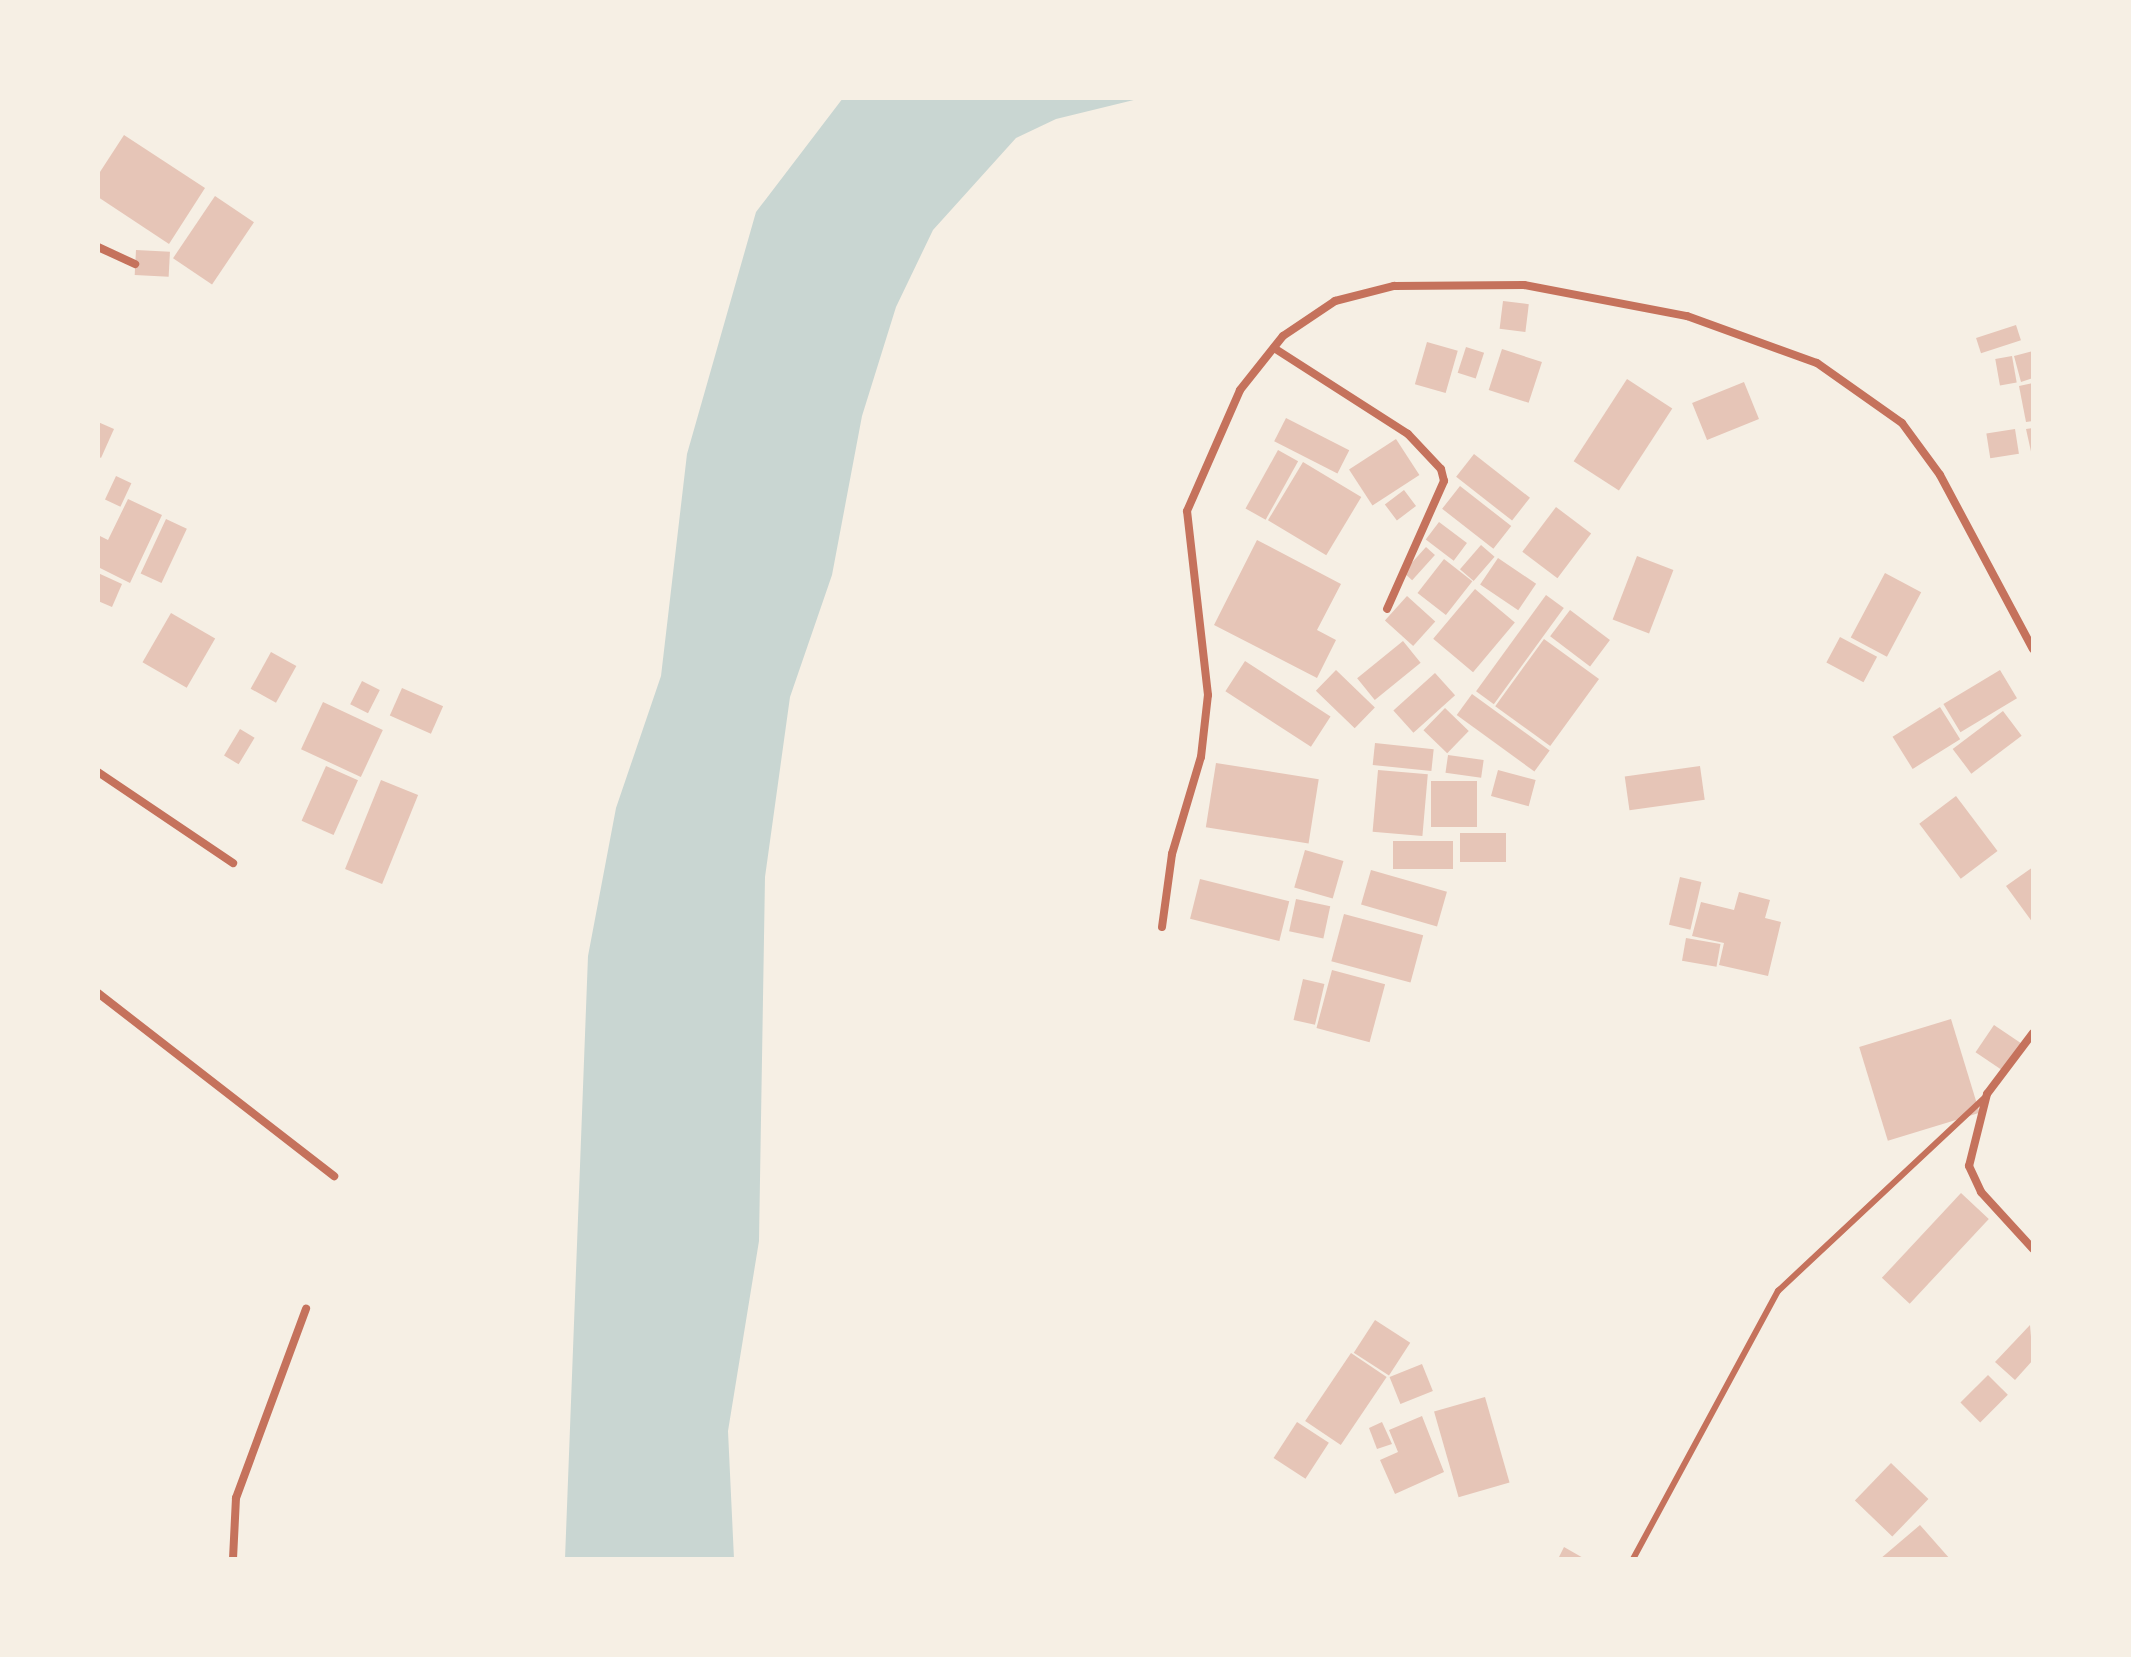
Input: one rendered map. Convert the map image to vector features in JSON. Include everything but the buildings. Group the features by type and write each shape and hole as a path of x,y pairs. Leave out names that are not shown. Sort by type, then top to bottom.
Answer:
{"street":[{"path":"98,247 135,264"},
{"path":"1162,927 1172,854 1201,757 1208,695 1187,511 1225,417 1274,348 1335,301 1394,286 1478,281 1637,305 1759,339 1817,363 1902,423 1940,475 2033,649"},
{"path":"1274,348 1408,434 1441,469 1444,481 1387,609"},
{"path":"98,772 233,863"},
{"path":"98,993 334,1176"},
{"path":"2033,1033 1987,1094 1969,1166 1981,1192 2033,1249"},
{"path":"233,1559 236,1498 306,1309"}],"lane":[{"path":"1633,1559 1778,1291 1987,1094"}],"shaded area":[{"path":"843,98 1142,98 1056,119 1016,138 933,230 896,307 862,416 832,575 790,697 765,877 759,1241 728,1431 734,1559 565,1559 588,956 616,808 661,676 687,454 756,212"}]}
